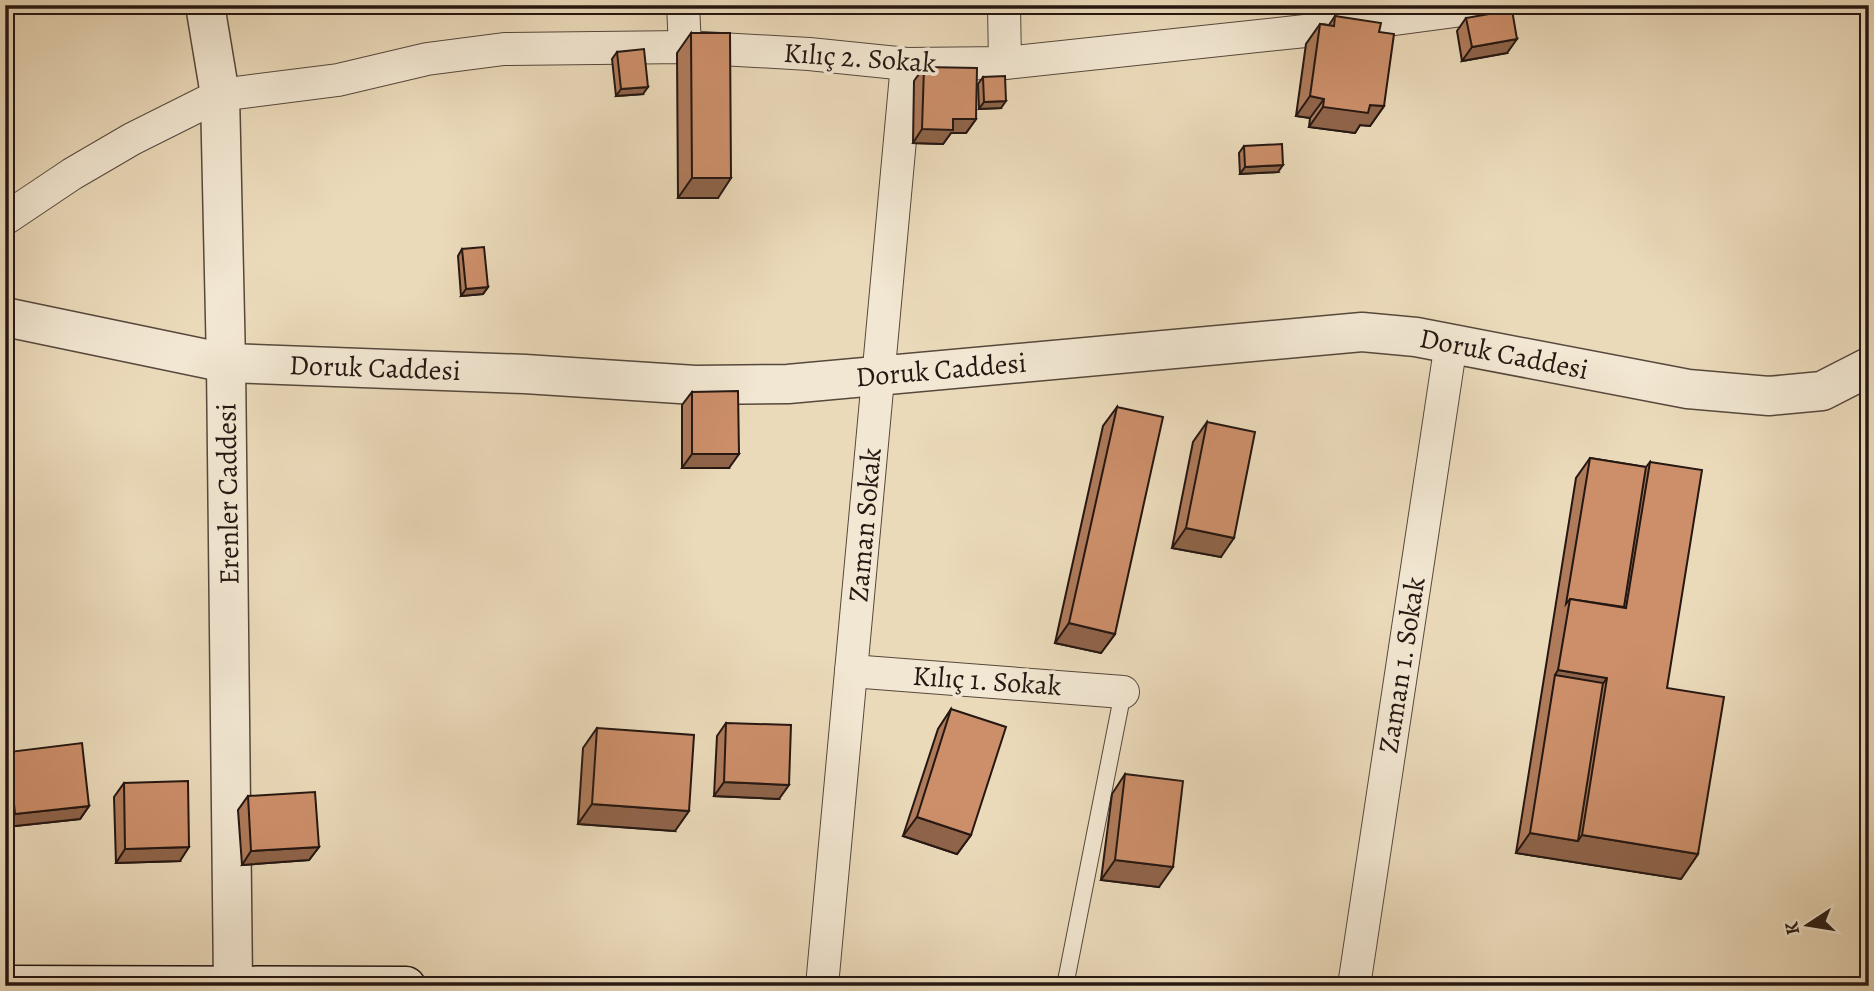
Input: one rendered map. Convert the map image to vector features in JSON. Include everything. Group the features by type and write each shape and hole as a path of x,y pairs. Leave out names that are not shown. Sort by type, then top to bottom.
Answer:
{"street":[{"name":"Erenler Caddesi","path":"205,5 220,95 233,984"},
{"path":"683,5 685,47"},
{"path":"1004,5 1005,63"},
{"name":"Kılıç 2. Sokak","path":"5,219 72,174 132,139 220,95 338,80 427,59 504,49 685,47 809,54 907,64 1005,63 1309,18 1500,5"},
{"name":"Zaman Sokak","path":"822,986 907,64"},
{"name":"Doruk Caddesi","path":"5,317 226,363 524,374 695,385 788,384 1362,332 1416,337 1688,389 1769,396 1822,391 1869,366"},
{"name":"Zaman 1. Sokak","path":"1354,986 1451,344"},
{"name":"Kılıç 1. Sokak","path":"851,671 1123,692"},
{"path":"5,985 406,986"}],"lane":[{"path":"1065,986 1123,692"}],"building":[{"path":"1512,10 1517,39 1472,47 1466,18"},
{"path":"1335,16 1381,23 1379,32 1394,34 1384,106 1370,105 1368,113 1323,107 1324,99 1310,96 1320,24 1334,26"},
{"path":"691,33 730,33 731,178 692,178"},
{"path":"644,49 648,87 621,89 617,52"},
{"path":"924,67 977,68 976,119 953,119 953,130 922,129"},
{"path":"1005,76 1006,101 984,102 983,77"},
{"path":"1282,144 1283,165 1245,167 1244,146"},
{"path":"484,247 488,287 466,289 462,249"},
{"path":"738,391 739,454 692,454 692,392"},
{"path":"1117,407 1163,417 1115,634 1069,623"},
{"path":"1207,422 1255,432 1234,538 1186,528"},
{"path":"1590,458 1646,467 1624,607 1570,599 1566,604"},
{"path":"1650,462 1702,470 1667,688 1724,697 1698,854 1582,835 1607,678 1558,670 1570,599 1626,608"},
{"path":"1555,675 1603,683 1578,841 1530,833"},
{"path":"951,709 1006,727 971,835 917,817"},
{"path":"726,723 791,725 789,785 724,782"},
{"path":"597,728 694,735 689,811 592,804"},
{"path":"82,743 89,806 15,814 9,752"},
{"path":"1125,774 1183,781 1173,867 1115,860"},
{"path":"188,781 189,847 125,849 124,783"},
{"path":"315,792 319,847 251,851 248,796"}]}
